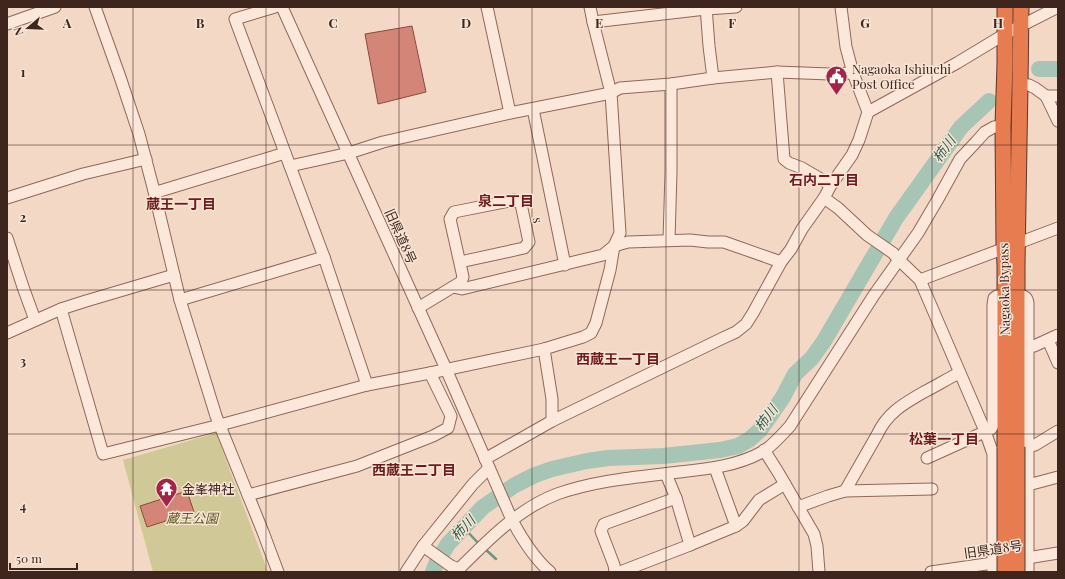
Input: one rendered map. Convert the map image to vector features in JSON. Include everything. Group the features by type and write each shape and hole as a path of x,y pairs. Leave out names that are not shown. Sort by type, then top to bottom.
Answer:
{"highway":[{"name":"Nagaoka Bypass","path":"1005,7 1003,126 1010,246 1017,447 1017,572"},
{"name":"Nagaoka Bypass","path":"1010,246 1020,84 1021,7"},
{"name":"Nagaoka Bypass","path":"997,569 1017,447"}],"street":[{"path":"7,24 55,7"},
{"path":"95,7 139,134 180,300 216,416 278,572"},
{"path":"275,7 235,19 324,257 367,385"},
{"name":"旧県道8号","path":"282,7 446,369 511,517"},
{"path":"487,7 510,113"},
{"path":"61,309 103,454 220,425 367,385 544,349 579,339 591,333 596,323 610,270 614,246 620,233 612,93 590,7"},
{"path":"593,22 706,8 736,7"},
{"path":"406,572 474,484 489,468 552,420 736,332 746,324 781,262 791,249 802,229 824,198 854,150 859,140 868,112 853,73 846,47 841,7"},
{"path":"868,112 1005,34 1058,7"},
{"path":"706,8 713,78"},
{"path":"290,166 349,153 383,142 510,113 612,93 620,88 777,72 830,74 853,73"},
{"path":"777,72 784,159 789,164 802,168 831,185"},
{"path":"669,240 671,84"},
{"path":"1020,84 1035,88 1046,96 1058,121"},
{"path":"1046,96 1058,96"},
{"path":"533,109 565,264"},
{"path":"425,548 456,569 489,540 511,517 547,499 570,490 624,478 714,468 732,464 748,459 775,442 790,426 874,295 896,256 918,233 960,159 985,132 994,127 1003,126"},
{"path":"154,191 284,153"},
{"path":"7,198 83,174 146,159"},
{"path":"824,198 838,208 867,235 896,256 920,280 985,431 993,454 997,569"},
{"name":"s","path":"418,308 461,282 463,277 450,219 454,212 514,200 521,204 528,242 524,248 460,262"},
{"path":"920,280 1058,228"},
{"path":"7,238 22,287 35,320"},
{"path":"453,287 462,289 603,255 614,246 628,242 690,240 724,242 781,262"},
{"path":"180,300 324,257"},
{"path":"7,333 61,309 174,275"},
{"path":"927,458 991,429 993,425 994,298 997,296 1011,294 1024,296 1027,298 1028,303 1028,345 1017,447 1028,485 1028,572"},
{"path":"1028,345 1034,346 1053,337 1058,363"},
{"path":"544,349 552,399 552,420"},
{"path":"248,495 357,466 433,436 448,428 452,416 430,373"},
{"path":"845,491 877,435 881,425 887,418 905,402 959,373"},
{"path":"1017,447 1035,445 1058,431"},
{"path":"764,450 814,534 817,546 819,572"},
{"path":"714,468 736,526"},
{"path":"666,474 676,498 690,545"},
{"path":"1028,485 1058,477"},
{"path":"620,572 736,526 743,521 759,500 785,484"},
{"path":"798,507 845,491 932,489"},
{"path":"615,572 614,565 601,531 604,524 676,498"},
{"path":"511,517 521,536 534,555 550,572"},
{"name":"旧県道8号","path":"931,572 997,569 1028,558 1058,553"}],"green space":[{"name":"蔵王公園","path":"216,433 268,572 153,572 123,460"}],"building":[{"path":"412,26 426,92 378,104 365,34"},
{"name":"金峯神社","path":"187,491 194,512 147,527 140,506"}],"waterway":[{"name":"柿川","path":"1039,69 1058,69"},
{"name":"柿川","path":"433,572 448,544 483,507 515,485 535,475 552,469 608,458 663,456 720,450 738,446 750,439 760,430 770,416 783,397 795,374 812,358 824,341 896,218 961,127 989,101"},
{"path":"464,528 480,545"},
{"path":"484,548 496,559"}],"place":[{"name":"Nagaoka Ishiuchi Post Office","path":"837,96"},
{"name":"金峯神社","path":"167,508"}],"district":[{"name":"石内二丁目","path":"824,180"},
{"name":"泉二丁目","path":"506,201"},
{"name":"蔵王一丁目","path":"181,204"},
{"name":"西蔵王一丁目","path":"618,359"},
{"name":"松葉一丁目","path":"944,439"},
{"name":"西蔵王二丁目","path":"414,470"}]}
